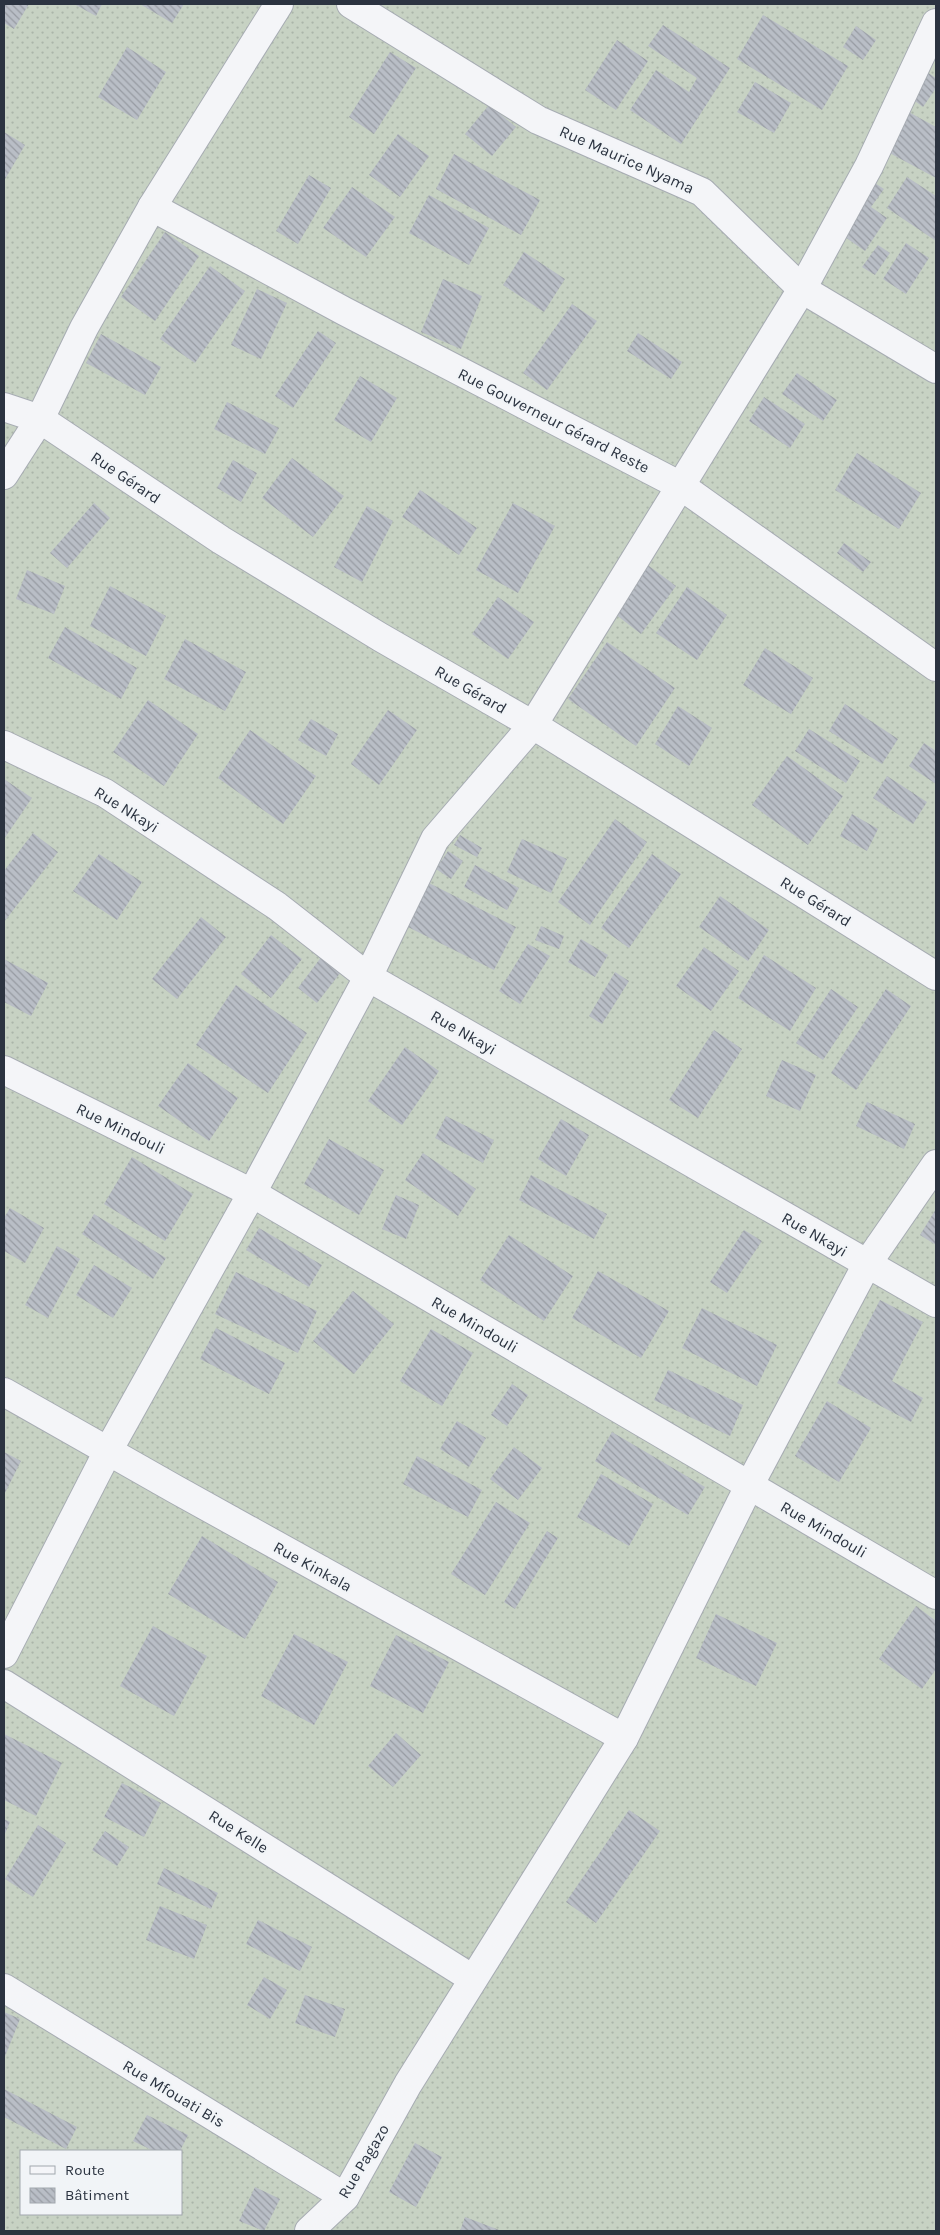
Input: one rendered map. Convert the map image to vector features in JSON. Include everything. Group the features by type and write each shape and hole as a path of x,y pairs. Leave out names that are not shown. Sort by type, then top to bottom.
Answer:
{"street":[{"path":"4,475 40,419 84,328 152,207 279,4"},
{"name":"Rue Maurice Nyama","path":"351,4 538,120 702,192 802,289 936,369"},
{"path":"4,1654 108,1451 252,1193 368,977 434,839 533,725 681,486 802,289 869,166 936,23"},
{"name":"Rue Gouverneur Gérard Reste","path":"152,207 344,311 681,486 936,667"},
{"name":"Rue Gérard","path":"4,407 40,419 221,540 380,637 533,725 936,976"},
{"name":"Rue Nkayi","path":"4,745 105,793 278,906 368,977 936,1303"},
{"name":"Rue Mindouli","path":"4,1070 252,1193 936,1595"},
{"name":"Rue Pagazo","path":"309,2231 345,2197 408,2084 624,1738 749,1486 867,1264 936,1164"},
{"name":"Rue Kinkala","path":"4,1392 624,1738"},
{"name":"Rue Kelle","path":"4,1684 473,1979"},
{"name":"Rue Mfouati Bis","path":"4,1988 345,2197"}],"green space":[{"path":"4,4 936,4 936,2231 4,2231"}],"building":[{"path":"4,4 29,4 14,29 4,23"},
{"path":"74,4 102,4 96,16"},
{"path":"140,4 184,4 172,23"},
{"path":"763,15 848,66 822,110 737,59"},
{"path":"663,25 730,68 681,144 630,110 656,70 689,92 697,78 648,46"},
{"path":"856,26 876,40 863,60 843,47"},
{"path":"617,40 648,61 616,110 585,90"},
{"path":"127,47 166,72 137,120 98,97"},
{"path":"390,52 416,68 374,134 349,117"},
{"path":"921,68 936,78 936,88 923,107 904,93"},
{"path":"755,82 791,103 774,133 737,112"},
{"path":"489,105 516,127 492,156 465,134"},
{"path":"905,110 936,127 936,178 884,150"},
{"path":"4,132 25,145 4,181"},
{"path":"398,134 429,156 400,197 369,175"},
{"path":"454,154 540,200 521,235 436,189"},
{"path":"309,175 331,188 298,244 276,231"},
{"path":"863,175 884,189 871,207 887,218 865,251 829,226"},
{"path":"907,177 936,196 936,241 887,208"},
{"path":"352,187 395,217 366,257 323,228"},
{"path":"429,195 489,228 469,265 409,233"},
{"path":"165,232 199,256 155,321 121,297"},
{"path":"906,243 929,258 906,294 883,279"},
{"path":"878,245 890,253 875,275 862,267"},
{"path":"524,252 565,279 544,312 503,285"},
{"path":"210,266 245,291 195,363 160,339"},
{"path":"443,279 482,296 461,349 421,332"},
{"path":"257,289 287,303 261,359 231,345"},
{"path":"572,304 597,321 547,390 523,373"},
{"path":"318,331 336,343 293,408 275,396"},
{"path":"638,333 682,362 671,379 627,351"},
{"path":"101,334 161,367 145,395 86,363"},
{"path":"797,373 837,400 823,421 782,394"},
{"path":"360,376 397,398 371,442 334,420"},
{"path":"764,397 805,424 790,448 749,421"},
{"path":"227,402 279,428 265,454 214,429"},
{"path":"857,453 921,493 899,529 835,490"},
{"path":"292,458 344,496 313,537 262,498"},
{"path":"233,460 257,473 241,502 217,488"},
{"path":"420,490 477,528 459,555 402,517"},
{"path":"94,503 110,518 67,568 50,553"},
{"path":"513,503 555,526 518,593 476,570"},
{"path":"367,506 393,521 362,582 334,567"},
{"path":"844,543 871,562 863,572 837,553"},
{"path":"641,560 676,586 641,634 606,607"},
{"path":"27,570 65,586 54,614 16,599"},
{"path":"110,586 166,616 146,656 90,626"},
{"path":"687,587 727,615 697,660 656,633"},
{"path":"498,597 534,622 508,659 472,634"},
{"path":"65,627 137,668 121,699 48,658"},
{"path":"185,639 246,672 225,711 164,679"},
{"path":"607,642 675,688 636,746 568,699"},
{"path":"765,648 813,678 791,714 743,685"},
{"path":"148,700 198,734 164,786 113,752"},
{"path":"845,704 898,739 882,764 829,731"},
{"path":"678,706 712,728 689,766 655,744"},
{"path":"388,710 417,730 379,785 351,764"},
{"path":"311,719 338,734 326,756 298,740"},
{"path":"809,729 860,761 846,783 795,751"},
{"path":"250,730 316,776 283,824 218,778"},
{"path":"924,743 936,751 936,784 909,766"},
{"path":"787,756 843,796 808,845 752,805"},
{"path":"887,776 927,802 913,824 873,798"},
{"path":"4,779 32,798 4,839"},
{"path":"852,814 878,829 867,851 840,836"},
{"path":"615,819 647,842 590,925 558,902"},
{"path":"33,833 58,852 4,922 4,871"},
{"path":"460,835 482,848 477,857 454,845"},
{"path":"522,839 567,859 551,893 507,872"},
{"path":"448,851 463,861 451,879 436,869"},
{"path":"99,854 142,882 117,920 73,891"},
{"path":"652,854 681,874 629,948 601,928"},
{"path":"475,865 519,888 507,910 464,887"},
{"path":"427,882 516,927 494,970 406,926"},
{"path":"720,896 769,930 748,961 699,927"},
{"path":"201,917 226,937 177,999 152,979"},
{"path":"541,926 564,936 559,949 535,940"},
{"path":"271,935 302,959 271,998 241,974"},
{"path":"581,939 608,955 595,977 568,962"},
{"path":"528,944 550,956 520,1004 499,991"},
{"path":"704,947 739,971 711,1011 676,986"},
{"path":"764,955 816,988 790,1031 738,998"},
{"path":"322,956 341,972 317,1003 298,988"},
{"path":"4,959 48,983 31,1016 4,1002"},
{"path":"615,972 629,981 602,1024 589,1016"},
{"path":"236,985 307,1033 268,1093 196,1045"},
{"path":"831,989 858,1007 823,1060 796,1043"},
{"path":"886,989 911,1006 856,1090 831,1073"},
{"path":"714,1030 742,1049 698,1118 669,1100"},
{"path":"405,1047 439,1071 402,1125 368,1101"},
{"path":"782,1060 816,1075 800,1111 766,1096"},
{"path":"188,1063 238,1098 209,1141 158,1106"},
{"path":"867,1102 915,1124 904,1149 856,1126"},
{"path":"446,1116 494,1140 483,1163 435,1138"},
{"path":"561,1119 589,1135 566,1176 538,1159"},
{"path":"329,1139 384,1170 359,1215 304,1184"},
{"path":"423,1153 476,1189 458,1216 405,1180"},
{"path":"132,1157 193,1194 165,1241 104,1204"},
{"path":"531,1175 607,1214 594,1239 519,1200"},
{"path":"396,1195 419,1205 406,1239 382,1229"},
{"path":"10,1208 44,1228 25,1263 4,1251 4,1218"},
{"path":"936,1209 936,1245 920,1235"},
{"path":"94,1214 166,1258 153,1279 82,1234"},
{"path":"259,1228 322,1265 309,1287 246,1250"},
{"path":"744,1230 762,1241 727,1293 710,1282"},
{"path":"509,1235 573,1276 544,1321 480,1280"},
{"path":"57,1246 80,1259 48,1318 25,1305"},
{"path":"94,1265 132,1288 113,1318 76,1295"},
{"path":"598,1271 669,1311 641,1358 572,1318"},
{"path":"236,1272 317,1311 298,1353 215,1314"},
{"path":"353,1291 394,1324 354,1374 313,1341"},
{"path":"880,1300 923,1322 892,1381 923,1398 911,1422 837,1383"},
{"path":"702,1308 777,1345 757,1386 682,1348"},
{"path":"216,1328 285,1363 269,1394 200,1359"},
{"path":"431,1329 473,1353 442,1406 400,1381"},
{"path":"668,1370 743,1405 730,1436 654,1400"},
{"path":"512,1384 528,1395 507,1426 491,1415"},
{"path":"827,1401 871,1428 839,1482 795,1456"},
{"path":"457,1421 486,1438 469,1467 440,1449"},
{"path":"612,1432 705,1487 688,1515 595,1461"},
{"path":"514,1447 542,1468 518,1500 490,1479"},
{"path":"4,1452 21,1461 4,1495"},
{"path":"417,1456 482,1490 468,1517 403,1484"},
{"path":"601,1474 653,1504 629,1546 577,1517"},
{"path":"496,1502 530,1523 485,1595 451,1574"},
{"path":"547,1531 558,1538 515,1609 504,1602"},
{"path":"202,1536 278,1582 245,1639 168,1594"},
{"path":"916,1606 936,1621 936,1669 922,1689 879,1659"},
{"path":"716,1614 777,1643 756,1686 696,1658"},
{"path":"153,1626 207,1656 174,1716 120,1686"},
{"path":"294,1634 348,1662 314,1725 261,1696"},
{"path":"396,1635 449,1662 423,1713 370,1686"},
{"path":"396,1733 421,1755 393,1787 368,1766"},
{"path":"4,1734 62,1763 36,1816 4,1800"},
{"path":"122,1783 161,1803 144,1837 104,1817"},
{"path":"629,1810 660,1831 596,1923 566,1902"},
{"path":"4,1819 10,1822 4,1836"},
{"path":"38,1825 66,1843 33,1897 5,1879"},
{"path":"105,1831 129,1847 117,1866 92,1850"},
{"path":"164,1868 218,1893 211,1909 157,1884"},
{"path":"160,1906 207,1925 194,1959 146,1940"},
{"path":"258,1920 312,1947 300,1971 246,1944"},
{"path":"264,1977 287,1990 270,2019 247,2005"},
{"path":"305,1995 345,2009 335,2037 295,2023"},
{"path":"4,2012 20,2019 4,2059"},
{"path":"4,2089 77,2127 66,2149 4,2117"},
{"path":"147,2115 188,2135 180,2150 152,2150 133,2141"},
{"path":"415,2143 442,2157 416,2207 389,2192"},
{"path":"255,2187 280,2199 264,2231 239,2221"},
{"path":"465,2217 502,2231 460,2231"}]}
